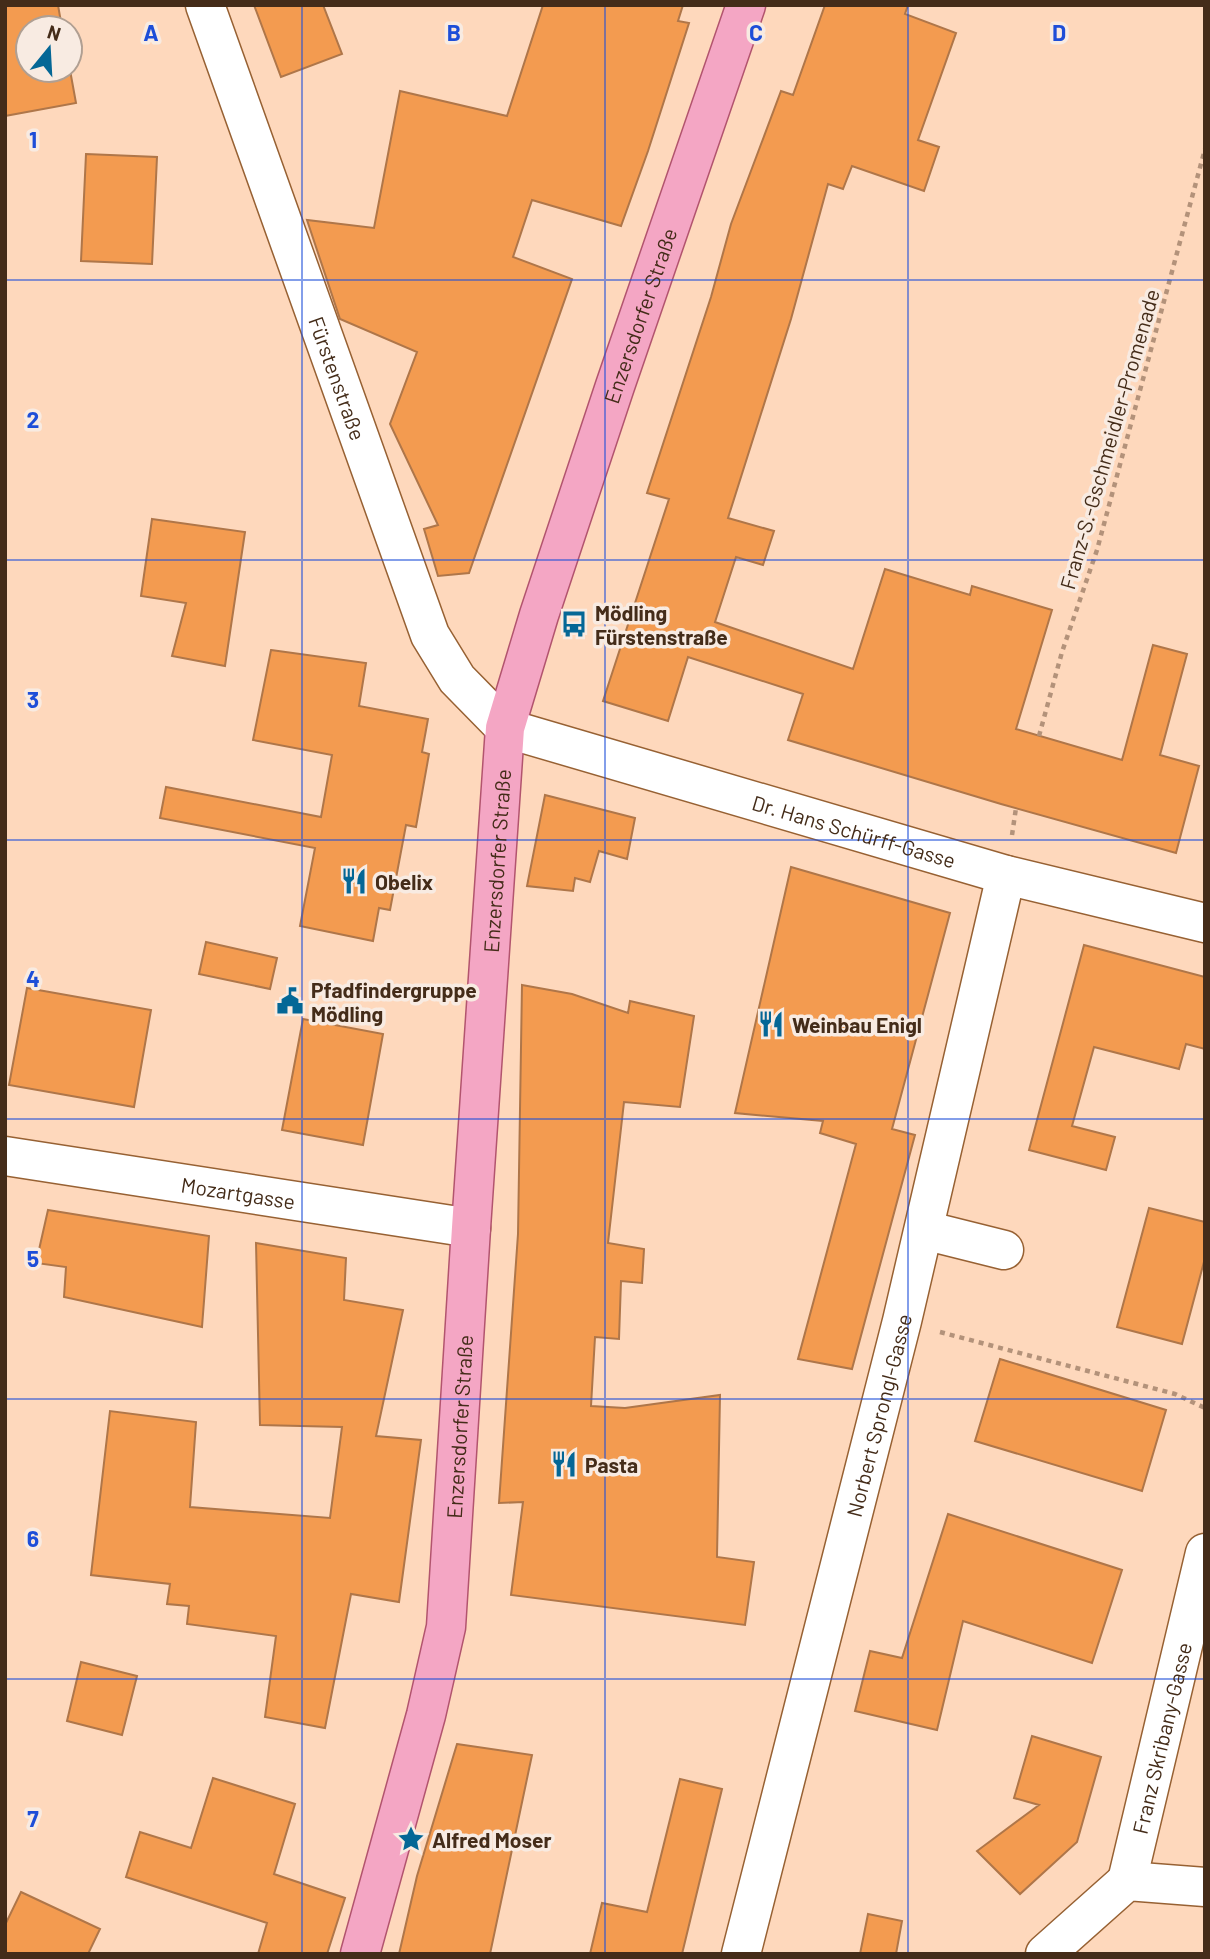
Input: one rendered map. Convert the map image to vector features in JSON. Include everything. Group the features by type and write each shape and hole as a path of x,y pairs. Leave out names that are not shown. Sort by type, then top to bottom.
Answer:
{"main road":[{"name":"Enzersdorfer Straße","path":"360,1954 426,1715 446,1628 505,728 539,615 615,386 746,5"}],"street":[{"name":"Fürstenstraße","path":"205,5 430,635 457,679 505,728"},
{"name":"Dr. Hans Schürff-Gasse","path":"505,728 1006,875 1205,923"},
{"name":"Norbert Sprongl-Gasse","path":"741,1954 902,1321 1006,875"},
{"name":"Mozartgasse","path":"5,1156 471,1228"},
{"path":"924,1230 1004,1250"},
{"name":"Franz Skribany-Gasse","path":"1127,1881 1205,1553"},
{"path":"1045,1954 1127,1881 1205,1886"}],"path":[{"name":"Franz-S.-Gschmeidler-Promenade","path":"1039,736 1062,652 1097,550 1205,149"},
{"path":"902,1321 1175,1394 1205,1408"}],"building":[{"path":"5,5 58,5 60,14 14,14 14,84 73,84 76,103 5,116"},
{"path":"254,5 323,5 342,54 281,77"},
{"path":"543,5 683,5 678,21 689,23 621,226 532,200 513,257 572,279 469,573 438,576 424,529 438,525 390,424 417,352 340,319 307,220 374,228 400,91 507,116"},
{"path":"825,5 908,5 905,14 956,33 918,140 939,147 924,191 852,166 843,189 828,184 791,319 728,518 774,531 763,565 736,557 715,622 853,669 885,569 970,595 972,586 1052,610 1016,729 1122,760 1153,645 1187,654 1160,755 1199,766 1176,853 788,740 803,694 688,657 668,721 603,701 669,499 647,493 711,297 731,224 781,91 793,95"},
{"path":"86,154 157,157 152,264 81,261"},
{"path":"152,519 245,532 225,666 172,656 186,603 141,596"},
{"path":"271,650 366,663 359,706 428,719 422,752 429,754 416,827 406,825 390,910 379,908 373,941 300,926 315,848 160,818 166,787 321,817 332,755 253,740"},
{"path":"545,795 635,818 627,859 599,851 590,882 575,878 573,891 527,886"},
{"path":"791,867 950,913 892,1129 915,1135 852,1369 798,1359 856,1144 820,1133 823,1121 735,1113"},
{"path":"206,942 277,958 270,989 199,974"},
{"path":"1084,945 1205,977 1205,1049 1186,1044 1179,1069 1094,1047 1072,1126 1115,1137 1106,1170 1029,1150"},
{"path":"522,985 572,994 628,1013 630,1001 694,1016 680,1107 624,1102 608,1243 644,1249 642,1283 621,1281 619,1339 595,1337 591,1406 625,1408 720,1395 717,1557 754,1562 745,1625 511,1595 523,1502 499,1503 518,1234"},
{"path":"27,988 151,1010 134,1107 9,1085"},
{"path":"303,1019 383,1034 363,1145 282,1130"},
{"path":"1149,1208 1205,1222 1205,1258 1182,1344 1117,1327"},
{"path":"48,1210 209,1236 202,1327 64,1297 66,1267 36,1263"},
{"path":"256,1243 346,1258 344,1300 403,1310 376,1436 421,1440 399,1602 351,1594 325,1728 265,1717 276,1636 187,1624 189,1606 167,1604 170,1584 91,1575 110,1411 196,1422 190,1507 330,1518 342,1427 260,1425"},
{"path":"1000,1359 1166,1410 1142,1491 975,1441"},
{"path":"948,1514 1122,1570 1092,1663 963,1621 937,1730 855,1711 870,1651 902,1658"},
{"path":"81,1662 137,1676 122,1735 67,1721"},
{"path":"1032,1736 1101,1757 1077,1842 1020,1894 977,1851 1039,1805 1014,1798"},
{"path":"457,1744 532,1755 490,1954 399,1954 417,1876"},
{"path":"213,1778 295,1804 274,1874 345,1898 327,1954 258,1954 267,1923 126,1877 140,1832 191,1848"},
{"path":"680,1779 722,1789 682,1954 590,1954 602,1903 647,1912"},
{"path":"21,1892 100,1929 88,1954 5,1954 5,1925"},
{"path":"868,1914 902,1921 896,1954 860,1954"}],"place":[{"name":"Mödling Fürstenstraße","path":"574,624"},
{"name":"Obelix","path":"354,881"},
{"name":"Pfadfindergruppe Mödling","path":"290,1001"},
{"name":"Weinbau Enigl","path":"771,1024"},
{"name":"Pasta","path":"564,1464"},
{"name":"Alfred Moser","path":"411,1839"}]}
